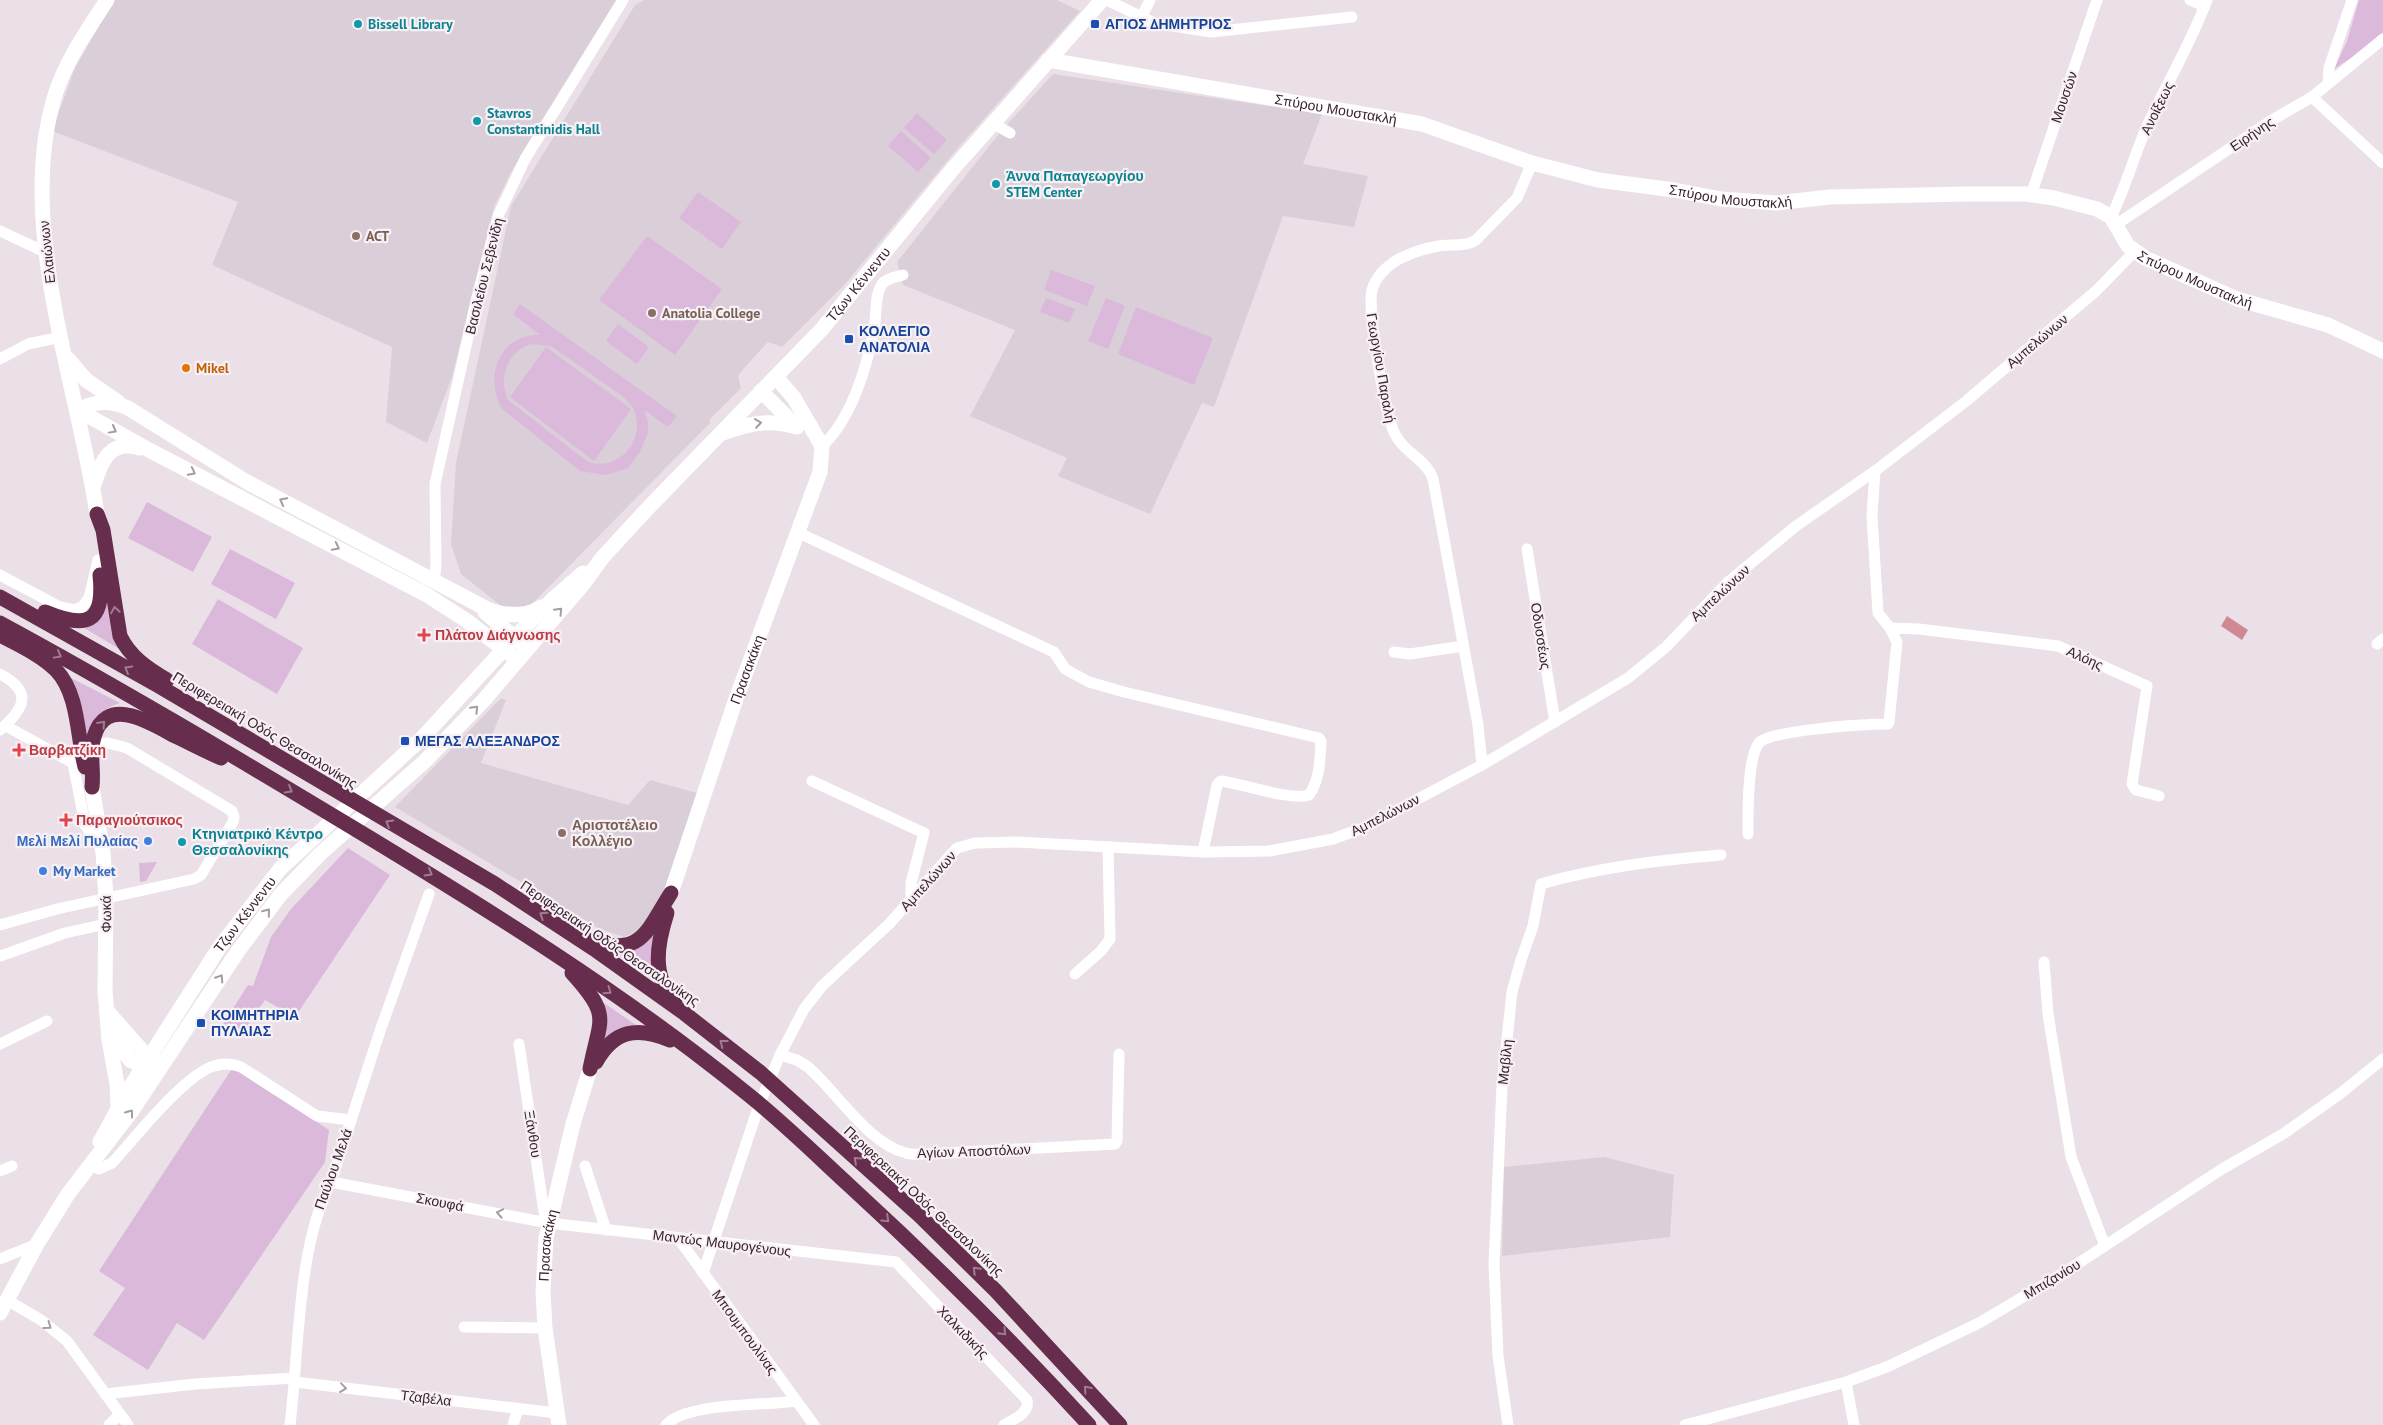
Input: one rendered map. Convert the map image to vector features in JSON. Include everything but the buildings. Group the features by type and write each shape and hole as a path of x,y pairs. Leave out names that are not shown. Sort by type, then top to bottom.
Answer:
{"highway":[{"path":"0,590 56,617 74,622 83,622 94,613 100,601 95,531 97,514"},
{"path":"97,514 103,530 118,629 124,645 145,666 254,736 290,764"},
{"name":"Περιφερειακή Οδός Θεσσαλονίκης","path":"0,596 488,880 569,932 684,1013 761,1073 973,1268 1032,1328 1120,1425"},
{"path":"0,623 136,698 436,877 557,956 691,1050 748,1094 952,1281 1089,1425"},
{"path":"0,635 41,658 62,677 70,694 84,763 92,787"},
{"path":"92,787 92,745 96,730 106,719 114,715 131,715 149,722 215,756 259,771"},
{"path":"569,932 590,941 608,945 620,946 634,942 648,932 671,893"},
{"path":"671,893 670,905 658,945 658,968 672,999 684,1013"},
{"path":"557,956 592,994 598,1008 600,1032 590,1069"},
{"path":"590,1069 611,1043 624,1035 635,1032 664,1037 691,1050"}],"main road":[{"name":"Ελαιώνων","path":"97,514 94,488 51,286 46,253 43,169 51,111 58,86 70,61 107,0"},
{"name":"Τζων Κέννεντυ","path":"0,1314 37,1244 89,1165 131,1112 152,1067 164,1035 219,948 280,869 423,737 552,600 602,558 776,377 854,293 992,123 1102,0"},
{"name":"Σπύρου Μουστακλή","path":"1048,60 1422,124 1532,163 1610,182 1651,186 1721,199 1763,203 1874,196 2031,194 2066,201 2096,210 2114,221 2126,243 2134,252 2228,296 2255,306 2328,325 2383,351"},
{"path":"66,356 75,370 95,388 247,482 465,598 492,611 517,615 532,612 552,600"},
{"path":"776,377 794,398 819,442"},
{"path":"761,391 797,427 819,442"},
{"path":"78,410 101,402 115,403 128,408"},
{"path":"78,410 149,450 427,595 467,621 509,644 528,648"},
{"path":"720,434 747,424 767,422 779,422 797,427"},
{"name":"Πρασακάκη","path":"671,893 736,699 820,472 819,442"},
{"path":"94,488 100,466 112,450 130,445 149,450"},
{"name":"Τζων Κέννεντυ","path":"89,1165 118,1107 152,1067 260,920 301,872 400,784 483,701 584,583 602,558"},
{"path":"465,598 494,618 517,661"},
{"name":"Φωκά","path":"92,787 101,835 106,899 107,1011 109,1032 123,1052 152,1067"},
{"path":"107,1011 125,1030 152,1067"},
{"path":"125,1030 146,1039 164,1035"},
{"path":"109,1032 117,1084 118,1107"},
{"name":"Πρασακάκη","path":"558,1419 545,1328 544,1271 548,1223 579,1103 590,1069"}],"street":[{"name":"Βασιλείου Σεβενίδη","path":"434,581 436,566 435,484 477,297 499,214 525,159 623,0"},
{"path":"1107,0 1140,18 1154,23 1211,32 1352,17"},
{"path":"1140,18 1150,0"},
{"name":"Μουσών","path":"2031,194 2097,0"},
{"path":"2190,0 2205,3"},
{"path":"2328,84 2329,68 2352,0"},
{"name":"Ανοίξεως","path":"2114,221 2148,124 2177,67 2205,3"},
{"name":"Ειρήνης","path":"2114,221 2272,120 2312,97 2383,39"},
{"path":"2312,97 2383,163"},
{"path":"992,123 1010,133"},
{"name":"Γεωργίου Παραλή","path":"1482,765 1478,725 1433,479 1426,466 1401,443 1392,428 1370,310 1371,297 1377,278 1399,259 1432,247 1470,244 1476,240 1517,198 1532,163"},
{"path":"0,231 46,253"},
{"name":"Αμπελώνων","path":"703,1273 746,1141 780,1054 798,1020 815,993 890,924 957,848 975,843 1017,842 1203,852 1269,851 1333,839 1365,827 1482,765 1628,678 1666,648 1727,583 1796,526 1875,471 1965,402 2096,291 2134,252"},
{"path":"819,442 840,426 862,373 875,328 879,293 882,284 890,278 903,275"},
{"path":"0,359 28,344 61,337"},
{"path":"1748,834 1752,763 1759,743 1766,738 1844,726 1888,724 1897,642 1890,628 1878,613 1872,516 1875,471"},
{"path":"799,533 1043,646 1054,652 1065,669 1089,682 1319,738 1321,741 1319,764 1316,781 1309,795 1296,798 1243,784 1221,781 1217,784 1203,852"},
{"name":"Οδυσσέως","path":"1527,549 1555,722"},
{"path":"0,575 60,606 74,610 82,607 89,598 98,560"},
{"name":"Αλόης","path":"1890,628 2058,646 2147,686 2132,784 2136,790 2159,796"},
{"path":"1394,652 1410,654 1463,646"},
{"path":"0,674 18,686 22,701 17,715 3,728 74,763 85,826 90,832 101,835"},
{"path":"0,925 57,909 166,886 198,877 234,817 232,811 127,748 108,743 92,745"},
{"path":"812,781 924,833 912,883 911,899"},
{"path":"1075,974 1101,951 1110,939 1108,847"},
{"name":"Μαβίλη","path":"1508,1425 1498,1356 1494,1264 1502,1086 1512,992 1521,960 1534,926 1541,884 1562,878 1641,864 1721,855"},
{"name":"Παύλου Μελά","path":"290,1425 309,1246 321,1202 332,1182 351,1120 429,894"},
{"path":"0,956 65,933 106,924"},
{"path":"2044,962 2048,1014 2071,1157 2105,1246"},
{"path":"0,1044 47,1021"},
{"name":"Ξάνθου","path":"519,1044 544,1212 548,1223"},
{"name":"Αγίων Αποστόλων","path":"780,1054 797,1060 811,1069 868,1130 888,1146 906,1154 925,1154 1115,1144 1117,1141 1119,1054"},
{"name":"Μπιζανίου","path":"1685,1425 1846,1382 1889,1366 1979,1323 2105,1246 2222,1169 2283,1134 2341,1093 2383,1059"},
{"path":"89,1165 99,1169 112,1163 186,1085 203,1071 220,1064 233,1064 241,1067 317,1116 351,1120"},
{"path":"0,1171 12,1166"},
{"path":"585,1166 606,1230"},
{"name":"Σκουφά","path":"332,1182 548,1223"},
{"name":"Μαντώς Μαυρογένους","path":"548,1223 896,1262"},
{"name":"Μπουμπουλίνας","path":"678,1238 814,1425"},
{"path":"0,1259 37,1244"},
{"name":"Χαλκιδικής","path":"896,1262 1025,1396 1028,1404 1025,1412 1004,1425"},
{"path":"7,1300 49,1326 67,1341 128,1425"},
{"path":"464,1327 545,1328"},
{"name":"Τζαβέλα","path":"105,1394 195,1384 295,1380 518,1410 558,1419"},
{"path":"1846,1382 1854,1425"},
{"path":"666,1425 676,1417 695,1411 796,1401"},
{"path":"513,1425 518,1410"},
{"path":"109,1425 119,1415"}],"shaded area":[{"name":"ACT","path":"114,0 616,0 541,121 510,174 494,207 452,377 427,443 386,422 392,347 212,265 238,202 52,131 75,68"},
{"name":"Anatolia College","path":"644,0 1057,0 1080,11 957,149 845,284 782,347 768,342 745,367 738,376 741,388 710,419 710,423 529,607 501,606 461,574 451,544 456,463 511,206 635,5"},
{"path":"2359,0 2383,0 2383,32 2360,52 2334,69 2347,41"},
{"path":"1053,74 1322,114 1303,164 1368,176 1354,227 1283,216 1214,407 1202,403 1150,514 1058,476 1067,458 970,416 1015,330 903,285 897,262 1002,130"},
{"path":"917,113 947,140 934,154 904,128"},
{"path":"901,131 931,158 918,172 888,146"},
{"path":"698,192 741,222 722,249 679,218"},
{"path":"647,236 722,289 675,355 599,300"},
{"path":"1051,270 1095,286 1087,306 1044,290"},
{"path":"1046,298 1075,309 1069,323 1040,312"},
{"path":"1106,298 1125,306 1108,349 1088,341"},
{"path":"520,304 677,416 668,427 644,410 648,422 648,433 640,452 628,468 606,475 580,471 502,409 495,383 495,371 499,359 505,349 514,342 526,337 540,335 513,314","holes":["531,344 551,346 621,395 633,408 637,421 636,432 633,442 619,458 599,464 588,462 508,400 504,382 507,366 511,359 516,353"]},
{"path":"1136,307 1213,338 1194,385 1118,354"},
{"path":"618,324 649,347 637,364 606,341"},
{"path":"546,347 631,409 594,461 510,397"},
{"path":"147,502 212,537 193,572 128,538"},
{"path":"230,549 295,583 276,619 211,584"},
{"path":"107,598 123,651 84,628 95,621"},
{"path":"218,599 303,648 277,694 192,644"},
{"path":"2227,616 2248,630 2242,640 2221,626"},
{"path":"71,678 120,703 101,713 90,728 85,742"},
{"name":"Αριστοτέλειο Κολλέγιο","path":"501,698 506,700 481,763 628,805 650,780 697,793 669,881 658,908 636,932 624,937 600,929 395,807"},
{"path":"348,848 390,875 295,1017 265,1000 241,1035 223,1024 248,985 253,986 271,937 291,909"},
{"path":"157,862 146,881 140,882 139,863"},
{"path":"653,935 651,958 653,975 622,952"},
{"path":"604,1003 636,1025 636,1026 604,1041"},
{"path":"233,1067 329,1130 325,1162 204,1340 177,1323 148,1370 93,1335 125,1288 99,1271"},
{"path":"1604,1157 1674,1175 1670,1237 1502,1256 1504,1167"}],"place":[{"name":"Bissell Library","path":"358,24"},
{"name":"ΑΓΙΟΣ ΔΗΜΗΤΡΙΟΣ","path":"1095,24"},
{"name":"Stavros Constantinidis Hall","path":"477,121"},
{"name":"Άννα Παπαγεωργίου STEM Center","path":"996,184"},
{"name":"ACT","path":"356,236"},
{"name":"Anatolia College","path":"652,313"},
{"name":"ΚΟΛΛΕΓΙΟ ΑΝΑΤΟΛΙΑ","path":"849,339"},
{"name":"Mikel","path":"186,368"},
{"name":"Πλάτον Διάγνωσης","path":"424,635"},
{"name":"ΜΕΓΑΣ ΑΛΕΞΑΝΔΡΟΣ","path":"405,741"},
{"name":"Βαρβατζίκη","path":"19,750"},
{"name":"Παραγιούτσικος","path":"66,820"},
{"name":"Αριστοτέλειο Κολλέγιο","path":"562,833"},
{"name":"Μελί Μελί Πυλαίας","path":"148,841"},
{"name":"Κτηνιατρικό Κέντρο Θεσσαλονίκης","path":"182,842"},
{"name":"My Market","path":"43,871"},
{"name":"ΚΟΙΜΗΤΗΡΙΑ ΠΥΛΑΙΑΣ","path":"201,1023"}]}
